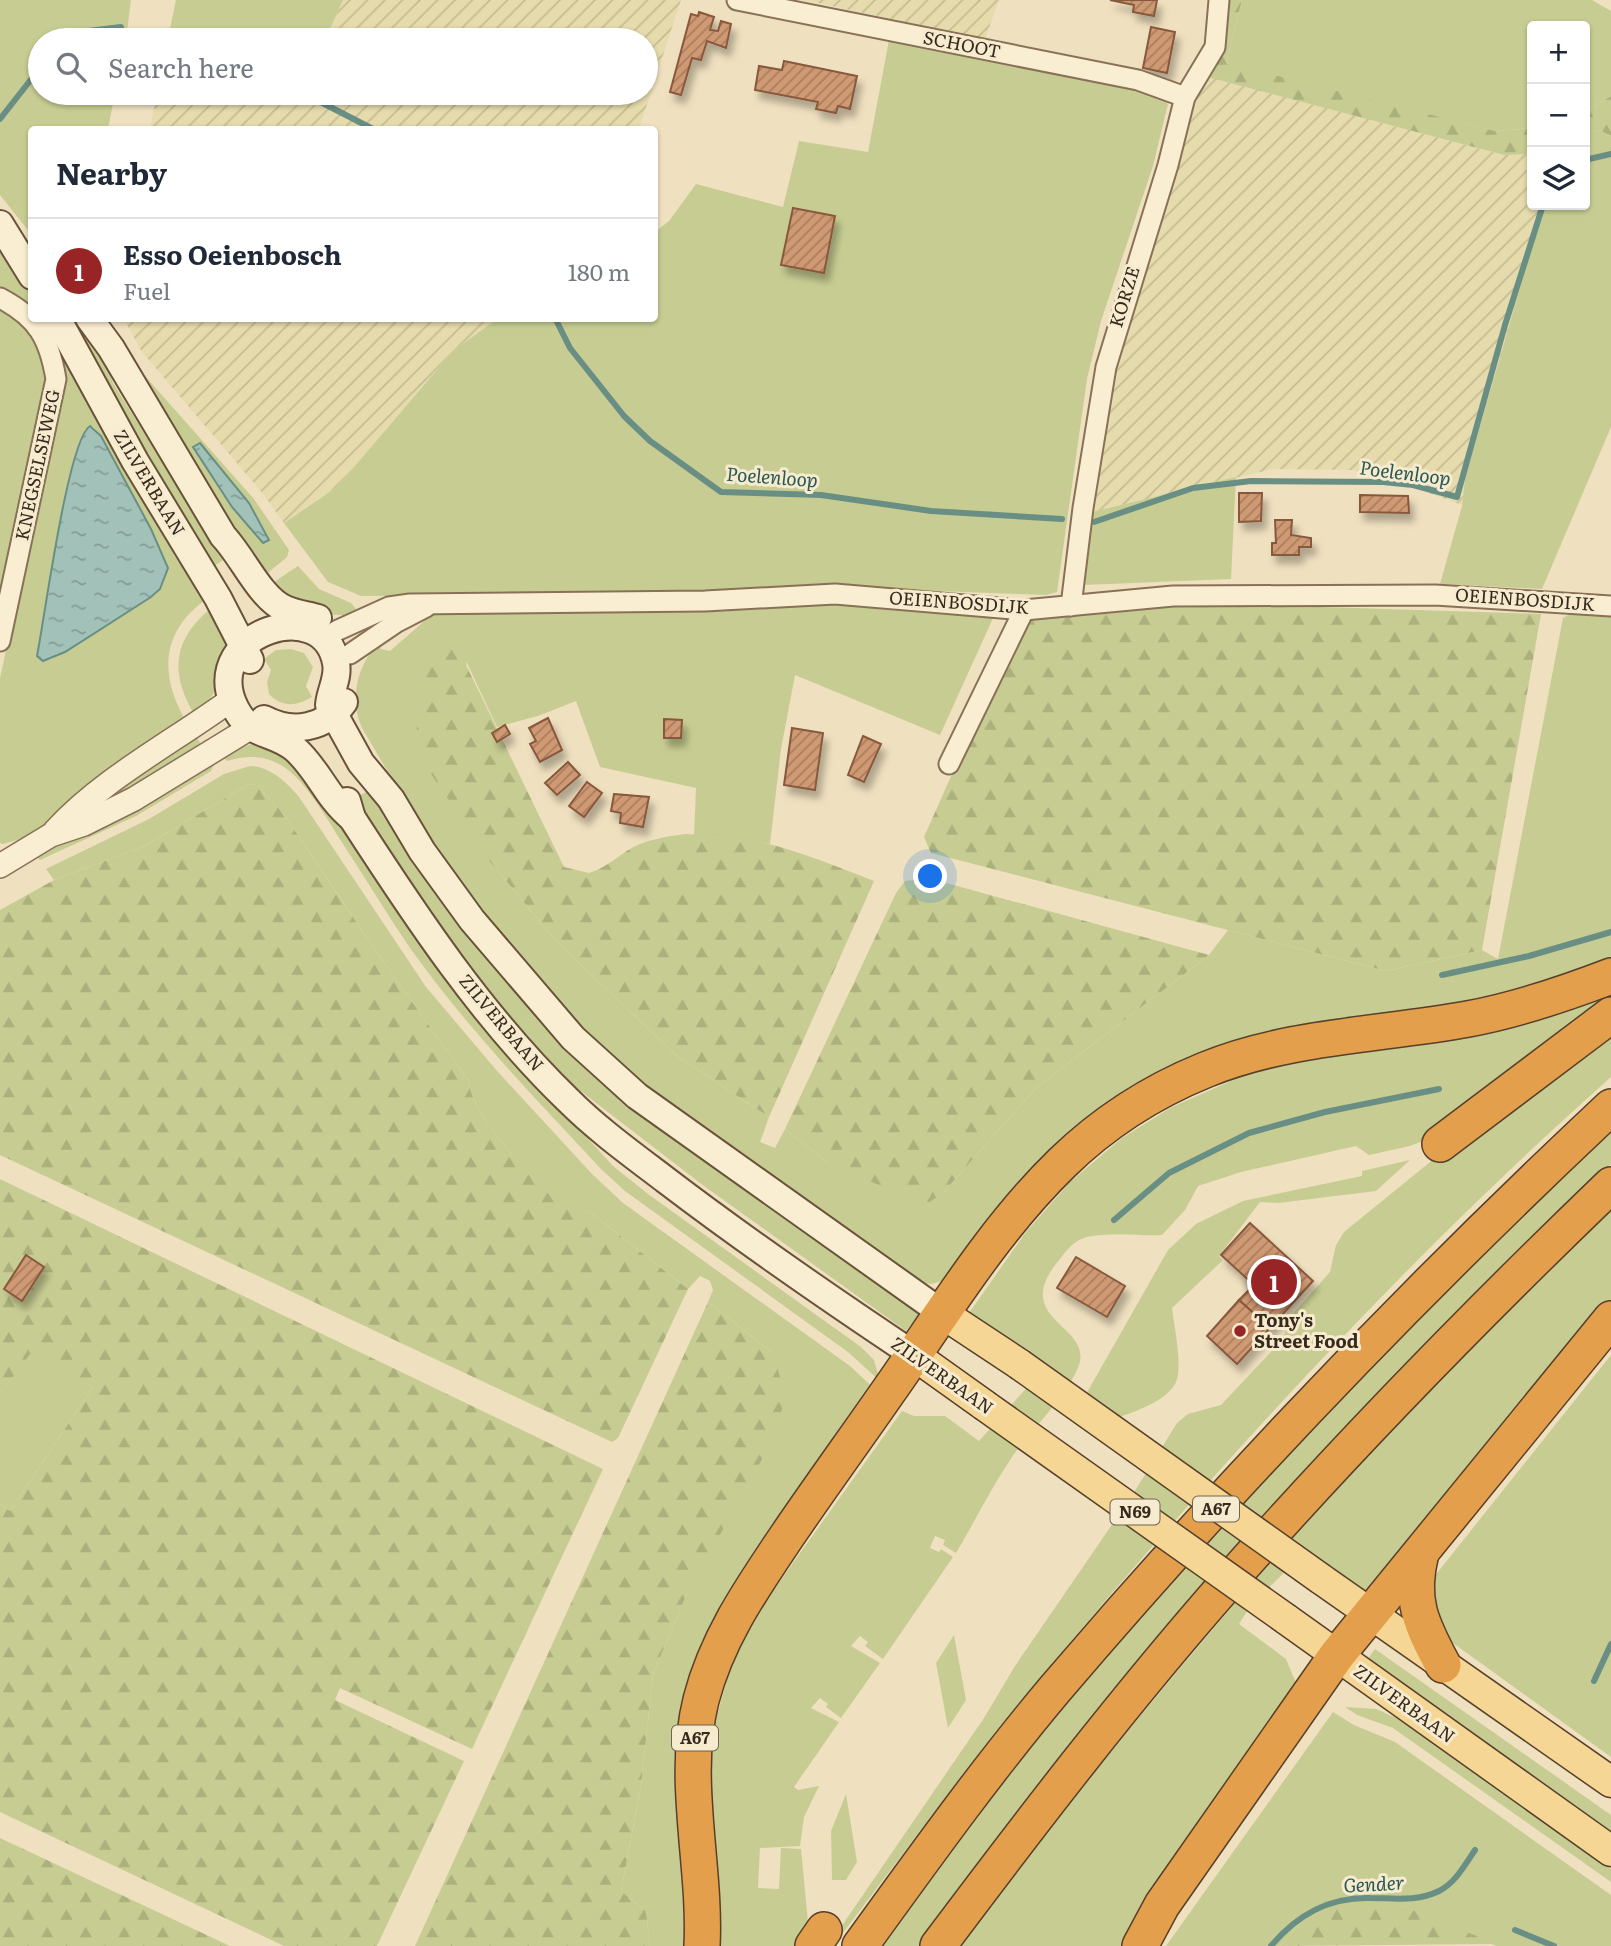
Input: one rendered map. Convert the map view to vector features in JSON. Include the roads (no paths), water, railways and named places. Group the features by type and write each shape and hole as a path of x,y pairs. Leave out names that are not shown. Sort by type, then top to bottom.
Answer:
{"highway":[{"name":"A67","path":"702,1946 695,1807 696,1727 713,1660 750,1592 942,1313 1012,1217 1043,1181 1102,1128 1163,1089 1206,1069 1255,1053 1469,1019 1545,1000 1611,976"},
{"path":"1440,1144 1611,1015"},
{"name":"A67","path":"860,1946 941,1835 1055,1690 1129,1606 1272,1448 1382,1333 1494,1219 1611,1107"},
{"path":"938,1946 1105,1729 1228,1582 1420,1373 1611,1185"},
{"path":"1140,1946 1163,1905 1337,1655 1611,1319"},
{"path":"1422,1553 1415,1581 1417,1608 1443,1665"}],"main road":[{"path":"0,207 28,237"},
{"path":"0,225 28,270"},
{"name":"ZILVERBAAN","path":"92,322 111,348 223,537 228,556 262,610 282,618"},
{"name":"ZILVERBAAN","path":"49,325 135,461 244,646"},
{"path":"282,618 301,628 328,634 350,654 352,673 337,709 317,724 290,735 257,723 232,699 232,667 244,646 282,618"},
{"path":"328,634 336,661 335,681 329,698 373,782 390,799 422,851 472,920 573,1038 637,1096 1611,1782"},
{"path":"244,646 250,659 244,692 256,712 257,723"},
{"name":"ZILVERBAAN","path":"290,735 346,798 352,818 436,943 510,1037 568,1101 756,1250 914,1355 1611,1851"}],"street":[{"name":"SCHOOT","path":"737,0 1138,80 1185,97"},
{"name":"KORZE","path":"1071,606 1083,508 1106,367 1123,304 1168,165 1185,97 1215,47 1219,0"},
{"path":"0,298 28,313"},
{"name":"KNEGSELSEWEG","path":"0,641 56,379 49,325"},
{"name":"OEIENBOSDIJK","path":"328,634 389,607 432,604 705,601 835,594 1024,610 1173,596 1435,595 1611,606"},
{"name":"OEIENBOSDIJK","path":"350,654 397,622 432,604"},
{"path":"949,764 1024,610"},
{"path":"51,835 69,816 131,768 232,699"},
{"path":"0,866 51,835 84,824 134,799 257,723"}],"water":[{"path":"90,426 101,436 151,529 168,568 160,589 151,597 65,652 43,661 37,656 65,496 73,463 82,438"},
{"path":"200,443 249,503 269,540 263,543 232,507 193,447"}],"waterway":[{"name":"Poelenloop","path":"113,28 121,27"},
{"name":"Poelenloop","path":"0,119 28,83"},
{"name":"Poelenloop","path":"326,105 367,126"},
{"name":"Poelenloop","path":"1590,159 1611,154"},
{"name":"Poelenloop","path":"1094,522 1193,488 1251,481 1383,482 1413,485 1457,497 1505,325 1541,210"},
{"name":"Poelenloop","path":"557,322 570,348 624,416 650,441 721,492 821,495 931,511 1062,519"},
{"path":"1442,975 1529,956 1611,932"},
{"path":"1114,1220 1169,1173 1249,1133 1325,1112 1439,1089"},
{"name":"Gender","path":"1594,1681 1611,1644"},
{"name":"Gender","path":"1271,1946 1292,1925 1314,1910 1327,1905 1355,1899 1414,1898 1439,1891 1455,1878 1475,1850"},
{"path":"1515,1930 1554,1946"}],"place":[{"name":"Esso Oeienbosch","path":"1274,1282"},
{"name":"Tony's Street Food","path":"1240,1331"}]}
